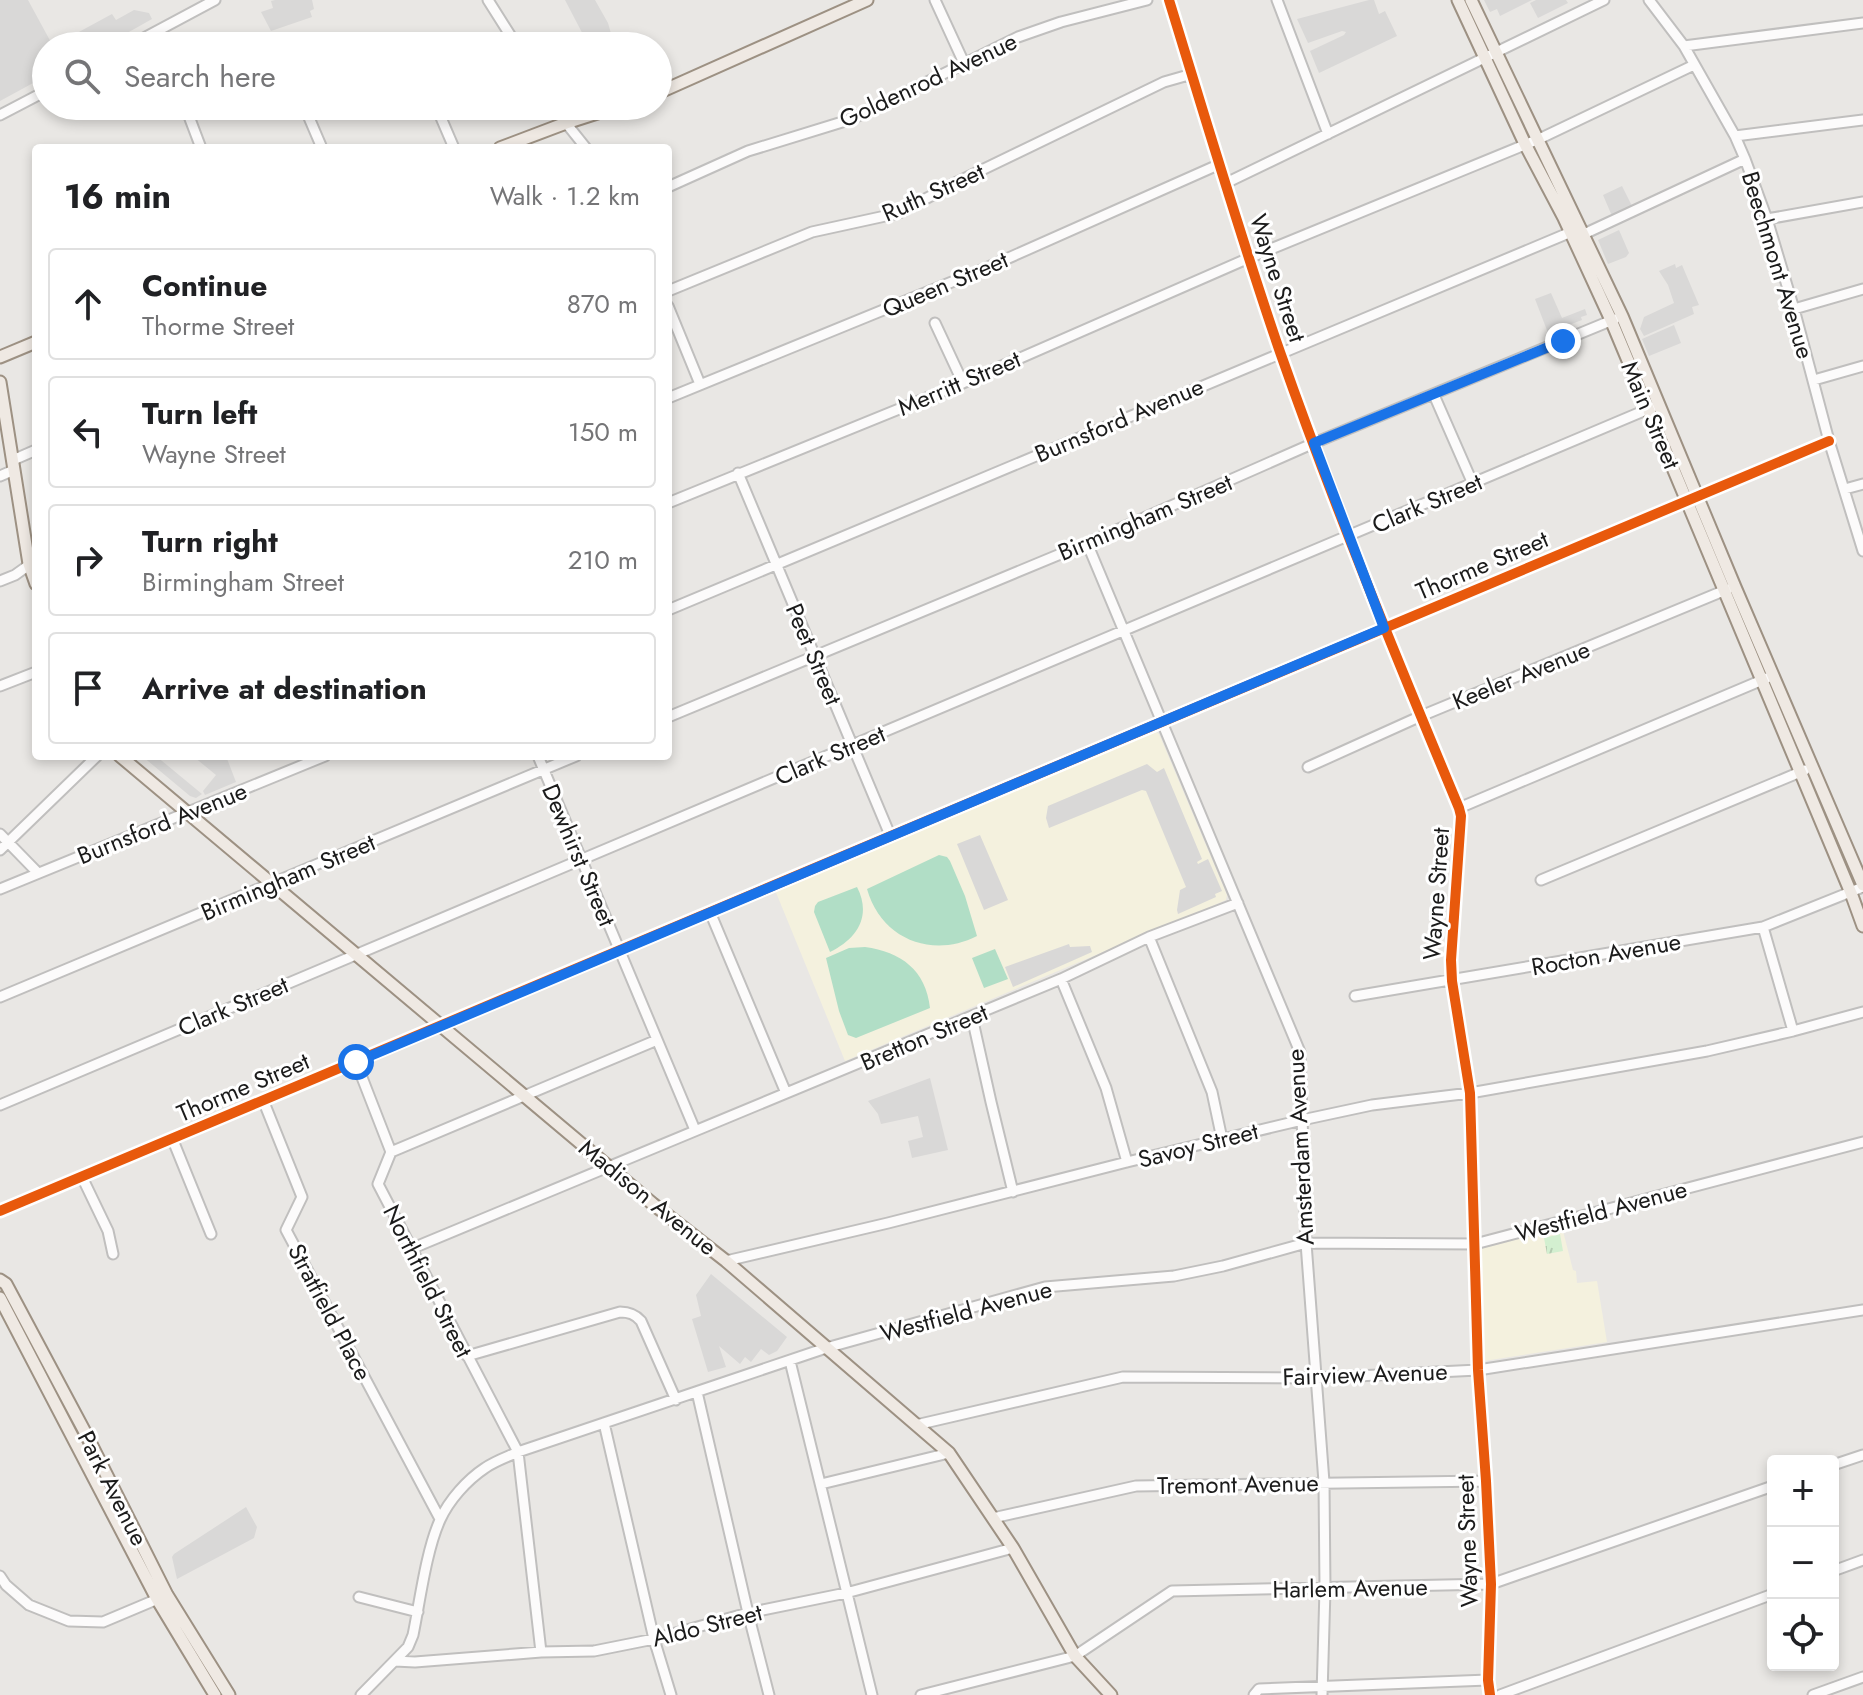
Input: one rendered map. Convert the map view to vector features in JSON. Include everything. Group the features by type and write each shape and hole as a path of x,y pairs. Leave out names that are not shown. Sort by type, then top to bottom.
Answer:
{"main road":[{"path":"672,87 867,0"},
{"name":"Main Street","path":"1458,0 1539,139 1584,234 1806,770 1863,926"},
{"name":"Main Street","path":"1471,0 1525,144 1617,318"},
{"path":"511,144 575,120"},
{"path":"0,357 32,344"},
{"path":"0,382 32,557"},
{"name":"Madison Avenue","path":"125,760 609,1167 726,1261 949,1453 1013,1548 1075,1656 1111,1695"},
{"name":"Main Street","path":"1806,770 1863,886"},
{"name":"Park Avenue","path":"0,1280 6,1284 86,1434 162,1597 229,1695"},
{"name":"Park Avenue","path":"0,1298 215,1695"}],"street":[{"path":"155,32 215,0"},
{"path":"488,0 508,32"},
{"path":"935,0 964,63"},
{"name":"Goldenrod Avenue","path":"672,185 748,151 852,119 1018,37 1061,22 1147,0"},
{"name":"Wayne Street","path":"1169,0 1281,353 1384,628 1459,808 1462,825 1451,960 1470,1093 1478,1370 1491,1584 1490,1695"},
{"path":"1277,0 1328,134"},
{"path":"1226,183 1604,0"},
{"name":"Beechmont Avenue","path":"1649,0 1684,46 1745,159 1767,219 1863,551"},
{"path":"1684,46 1863,23"},
{"name":"Merritt Street","path":"672,501 963,383 1249,258 1539,139 1694,65"},
{"name":"Ruth Street","path":"672,289 812,232 899,213 1164,82 1192,74"},
{"path":"0,115 32,98"},
{"path":"190,120 199,144"},
{"path":"310,120 320,144"},
{"path":"442,120 452,144"},
{"path":"564,120 583,144"},
{"path":"1735,136 1863,120"},
{"path":"1571,232 1584,234 1745,159"},
{"name":"Queen Street","path":"672,396 986,268 1220,164"},
{"path":"1767,219 1863,202"},
{"name":"Burnsford Avenue","path":"672,608 1571,232"},
{"path":"1794,309 1863,289"},
{"path":"672,316 700,384"},
{"name":"Birmingham Street","path":"672,715 1617,318"},
{"path":"935,323 963,383"},
{"path":"1814,380 1863,366"},
{"path":"1434,395 1473,484"},
{"name":"Clark Street","path":"0,1105 1654,407"},
{"name":"Thorme Street","path":"0,1211 1829,441"},
{"path":"0,476 32,453"},
{"name":"Peet Street","path":"738,473 890,835"},
{"path":"1845,489 1863,484"},
{"name":"Amsterdam Avenue","path":"1087,543 1300,1052 1306,1243 1324,1482 1322,1690"},
{"path":"0,581 32,563"},
{"name":"Keeler Avenue","path":"1308,767 1421,716 1730,589"},
{"path":"0,686 32,674"},
{"path":"1459,808 1768,677"},
{"path":"0,850 4,838 92,760"},
{"name":"Burnsford Avenue","path":"0,889 315,760"},
{"name":"Dewhirst Street","path":"539,760 695,1130"},
{"name":"Birmingham Street","path":"0,997 567,760"},
{"path":"1541,880 1806,770"},
{"path":"4,838 38,873"},
{"path":"1851,893 1863,886"},
{"name":"Rocton Avenue","path":"1355,996 1763,927 1851,893"},
{"name":"Bretton Street","path":"413,1248 972,1017 1149,937 1238,903"},
{"path":"710,912 786,1093"},
{"path":"1763,927 1793,1031"},
{"path":"1149,937 1212,1092 1222,1139"},
{"path":"1061,979 1106,1088 1127,1162"},
{"name":"Savoy Street","path":"726,1261 1302,1120 1372,1105 1470,1093 1707,1051 1863,1012"},
{"path":"972,1017 1013,1192"},
{"path":"356,1062 391,1152 657,1040"},
{"name":"Stratfield Place","path":"263,1100 302,1197 286,1230 440,1519"},
{"path":"172,1138 211,1234"},
{"name":"Westfield Avenue","path":"361,1695 408,1647 440,1519 470,1480 485,1468 518,1452 826,1348 1045,1287 1174,1276 1306,1243 1475,1244 1863,1142"},
{"name":"Northfield Street","path":"391,1152 378,1184 518,1452"},
{"path":"82,1177 108,1231 113,1254"},
{"name":"Fairview Avenue","path":"916,1425 1123,1377 1317,1378 1478,1370 1863,1310"},
{"path":"467,1356 627,1312 641,1321 676,1400"},
{"path":"790,1361 872,1695"},
{"path":"697,1392 769,1695"},
{"path":"604,1423 654,1639 671,1695"},
{"path":"518,1452 541,1652"},
{"path":"821,1484 949,1453"},
{"path":"1839,1463 1863,1455"},
{"name":"Tremont Avenue","path":"993,1518 1136,1486 1486,1481"},
{"name":"Harlem Avenue","path":"921,1695 1075,1656 1172,1591 1491,1584 1767,1488"},
{"name":"Aldo Street","path":"395,1661 594,1651 654,1639 748,1613 846,1593 1013,1548"},
{"path":"1839,1569 1863,1560"},
{"path":"0,1576 29,1605 69,1621 103,1622 162,1597"},
{"path":"1500,1695 1767,1596"},
{"path":"359,1597 418,1612"},
{"path":"1813,1695 1863,1677"},
{"path":"1254,1695 1259,1689 1322,1690 1488,1680"}],"shaded area":[{"path":"0,0 28,0 45,32 32,32 32,84 0,101"},
{"path":"312,0 312,17 271,31 261,12 273,8 271,1"},
{"path":"565,0 595,0 611,32 582,32"},
{"path":"1374,0 1379,14 1385,11 1397,36 1319,73 1310,51 1346,32 1308,43 1297,19"},
{"path":"1484,0 1532,0 1500,16 1497,9 1490,12"},
{"path":"1536,0 1566,0 1568,3 1538,18 1530,3"},
{"path":"134,10 149,13 152,19 129,32 79,32 112,14 116,20"},
{"path":"1622,186 1632,206 1612,216 1603,195"},
{"path":"1619,230 1629,253 1608,264 1598,240"},
{"path":"1675,264 1676,268 1682,265 1699,305 1692,307 1694,314 1644,336 1640,329 1644,317 1674,303 1659,271"},
{"path":"1551,293 1562,318 1585,309 1587,315 1581,317 1582,320 1548,333 1535,299"},
{"path":"1674,325 1681,343 1649,356 1642,339"},
{"path":"1155,731 1159,734 1227,895 1226,900 845,1061 775,890"},
{"path":"147,760 161,760 202,794 196,798"},
{"path":"198,760 228,760 236,782 205,795 203,791 216,775"},
{"path":"1147,764 1157,772 1164,768 1202,859 1197,862 1208,859 1222,891 1215,894 1216,897 1178,914 1180,890 1186,887 1146,791 1049,828 1046,818 1048,806"},
{"path":"980,835 1008,900 984,910 957,844"},
{"path":"1069,944 1070,947 1090,946 1092,952 1013,987 1005,967"},
{"path":"930,1078 948,1150 912,1158 908,1141 923,1137 918,1116 881,1124 868,1101"},
{"path":"1562,1227 1577,1283 1597,1281 1607,1342 1484,1361 1480,1249"},
{"path":"711,1274 787,1337 777,1351 769,1355 761,1349 751,1362 745,1357 740,1364 719,1346 726,1367 708,1372 692,1319 701,1316 696,1295"},
{"path":"246,1507 257,1527 254,1538 177,1579 174,1554"}],"green space":[{"path":"939,855 950,861 977,936 960,943 926,944 896,932 884,921 867,889"},
{"path":"857,887 863,908 859,926 848,940 830,952 814,912 815,906 818,902"},
{"path":"865,947 890,953 910,965 923,983 930,1008 856,1038 848,1035 839,1011 826,958 849,948"},
{"path":"995,949 1008,979 984,988 972,958"},
{"path":"1560,1234 1563,1251 1547,1254 1544,1238"}],"cycle path":[{"path":"1169,0 1280,352 1366,581 1461,816 1451,960 1470,1093 1478,1370 1491,1584 1490,1695"},
{"path":"0,1211 1829,441"}],"route":[{"path":"356,1062 1384,628 1314,443 1563,341"}]}
